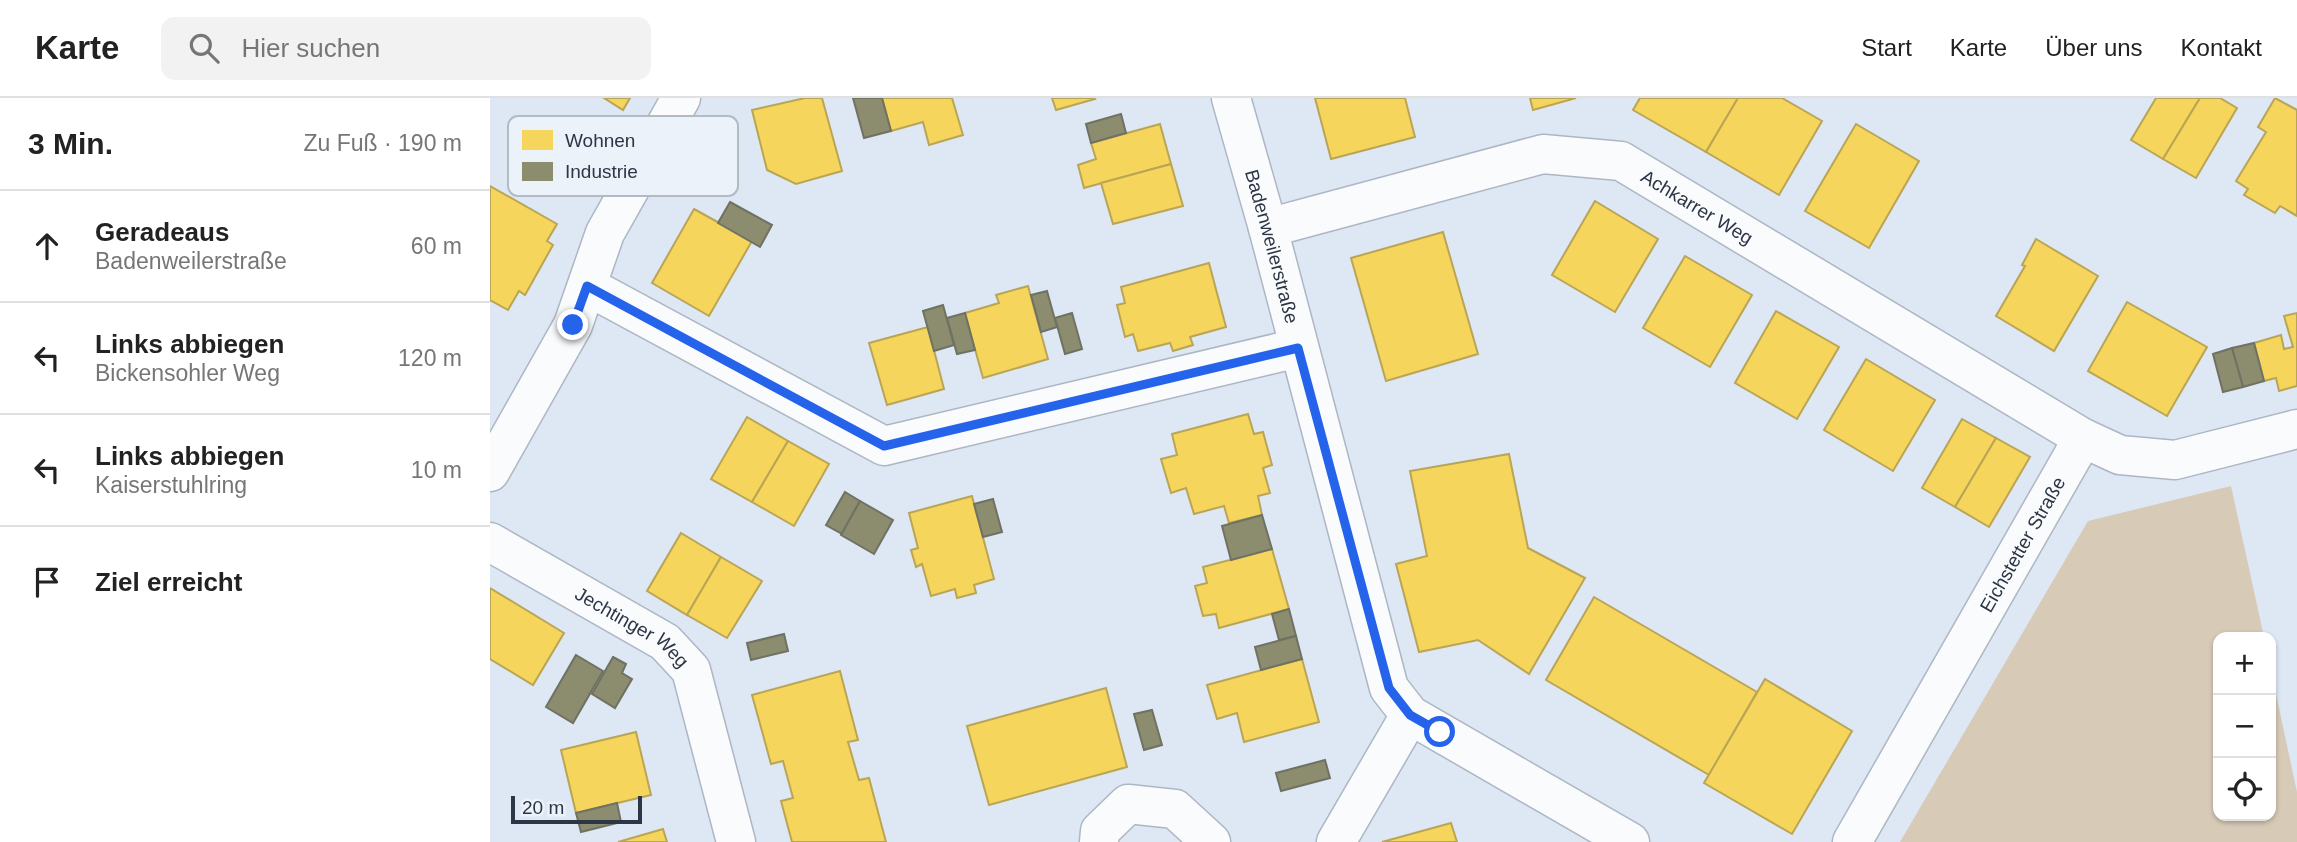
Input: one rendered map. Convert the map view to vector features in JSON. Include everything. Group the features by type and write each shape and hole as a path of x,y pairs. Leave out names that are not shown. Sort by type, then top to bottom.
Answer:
{"street":[{"path":"671,116 681,98"},
{"name":"Badenweilerstraße","path":"1231,98 1268,228 1389,688 1410,715 1630,842"},
{"name":"Achkarrer Weg","path":"1268,228 1543,154 1621,161 2084,438"},
{"path":"490,472 573,325 604,233 625,196"},
{"path":"587,286 884,446 1298,348"},
{"path":"2084,438 2120,455 2175,460 2297,429"},
{"name":"Eichstetter Straße","path":"1852,842 2084,438"},
{"name":"Jechtinger Weg","path":"490,542 665,642 691,670 736,842"},
{"path":"1336,842 1410,715"},
{"path":"1099,842 1100,831 1128,804 1175,809 1211,842"}],"shaded area":[{"path":"2231,486 2263,632 2213,632 2213,821 2276,821 2276,694 2297,792 2297,842 1900,842 2088,521"}],"building: Wohnen":[{"path":"604,98 630,98 623,110"},
{"path":"805,98 822,98 842,171 796,184 767,170 752,110"},
{"path":"882,98 952,98 963,135 929,145 923,122 891,131"},
{"path":"1052,98 1094,98 1095,99 1056,110"},
{"path":"1315,98 1405,98 1415,137 1331,159"},
{"path":"1530,98 1576,98 1533,110"},
{"path":"1640,98 1738,98 1706,152 1633,110"},
{"path":"1738,98 1782,98 1822,121 1779,195 1706,152"},
{"path":"2156,98 2200,98 2163,159 2131,140"},
{"path":"2200,98 2220,98 2237,108 2196,178 2163,159"},
{"path":"2275,98 2297,110 2297,216 2280,206 2275,213 2244,195 2248,189 2236,181 2266,132 2258,127"},
{"path":"1160,124 1171,164 1084,188 1078,165 1096,159 1091,143"},
{"path":"1856,124 1919,161 1869,248 1805,211"},
{"path":"1171,164 1183,206 1113,224 1101,183"},
{"path":"490,186 557,224 547,241 553,245 525,295 519,291 508,310 490,300"},
{"path":"1595,201 1658,239 1615,312 1552,275"},
{"path":"694,209 752,241 709,316 652,283"},
{"path":"1443,232 1478,354 1386,381 1351,258"},
{"path":"2036,239 2098,276 2054,351 1996,316 2025,266 2022,265"},
{"path":"1685,256 1752,295 1710,367 1643,328"},
{"path":"1209,263 1226,327 1190,337 1193,345 1173,351 1170,343 1138,351 1133,334 1125,337 1117,305 1125,303 1121,287"},
{"path":"1028,286 1048,359 983,378 965,313 999,303 996,295"},
{"path":"2127,302 2207,347 2167,416 2088,371"},
{"path":"1776,311 1839,347 1797,419 1735,383"},
{"path":"2297,313 2297,386 2279,391 2276,378 2264,381 2254,343 2281,335 2284,349 2293,347 2284,316"},
{"path":"928,327 944,389 887,405 869,343"},
{"path":"1866,359 1935,400 1893,471 1824,430"},
{"path":"1248,414 1254,434 1263,432 1272,465 1263,468 1270,493 1258,496 1262,515 1229,523 1224,506 1194,514 1186,488 1171,493 1161,459 1177,455 1172,434"},
{"path":"747,417 788,441 752,502 711,479"},
{"path":"1962,419 1996,438 1955,507 1922,488"},
{"path":"1996,438 2030,457 1989,527 1955,507"},
{"path":"788,441 829,464 794,526 752,502"},
{"path":"1509,454 1528,548 1585,578 1529,674 1478,640 1419,652 1396,564 1427,556 1410,471"},
{"path":"972,496 994,579 974,585 976,593 957,598 955,589 931,596 922,564 916,567 911,550 918,548 909,513"},
{"path":"681,533 721,557 687,615 647,591"},
{"path":"1272,549 1289,609 1219,628 1216,614 1203,616 1195,586 1207,583 1203,567"},
{"path":"721,557 762,581 727,638 687,615"},
{"path":"490,588 564,633 533,685 490,659"},
{"path":"1594,597 1757,692 1709,775 1546,680"},
{"path":"1302,659 1319,722 1244,742 1237,713 1217,719 1207,685"},
{"path":"840,671 858,740 848,742 859,780 869,778 886,842 792,842 781,801 793,798 783,761 771,764 752,695"},
{"path":"1765,679 1852,731 1792,834 1704,783"},
{"path":"1106,688 1127,767 989,805 967,726"},
{"path":"636,732 651,795 576,813 561,750"},
{"path":"1451,823 1457,842 1382,842"},
{"path":"663,829 667,842 618,842"}],"building: Industrie":[{"path":"853,98 882,98 891,131 864,138"},
{"path":"1121,114 1126,133 1091,143 1086,124"},
{"path":"730,202 772,225 760,247 718,223"},
{"path":"1047,291 1057,327 1041,332 1031,295"},
{"path":"943,305 954,345 934,351 923,311"},
{"path":"965,313 975,350 957,354 947,318"},
{"path":"1072,313 1082,349 1065,354 1055,318"},
{"path":"2254,343 2264,381 2243,387 2232,348"},
{"path":"2232,348 2243,387 2223,392 2213,354"},
{"path":"845,492 860,501 842,534 826,525"},
{"path":"993,499 1002,532 983,537 974,504"},
{"path":"860,501 893,520 874,554 841,535"},
{"path":"1262,515 1272,549 1231,560 1222,526"},
{"path":"1289,609 1296,636 1279,640 1272,614"},
{"path":"784,634 788,651 751,660 747,643"},
{"path":"1296,636 1302,659 1261,670 1255,647"},
{"path":"576,655 603,671 573,723 546,707"},
{"path":"613,657 626,664 622,673 632,679 615,708 592,694"},
{"path":"1152,710 1162,745 1144,750 1134,714"},
{"path":"1325,760 1330,778 1281,791 1276,773"},
{"path":"617,803 621,822 581,832 576,813"}],"route":[{"path":"573,325 587,286 884,446 1298,348 1389,688 1410,715 1440,732"}]}
